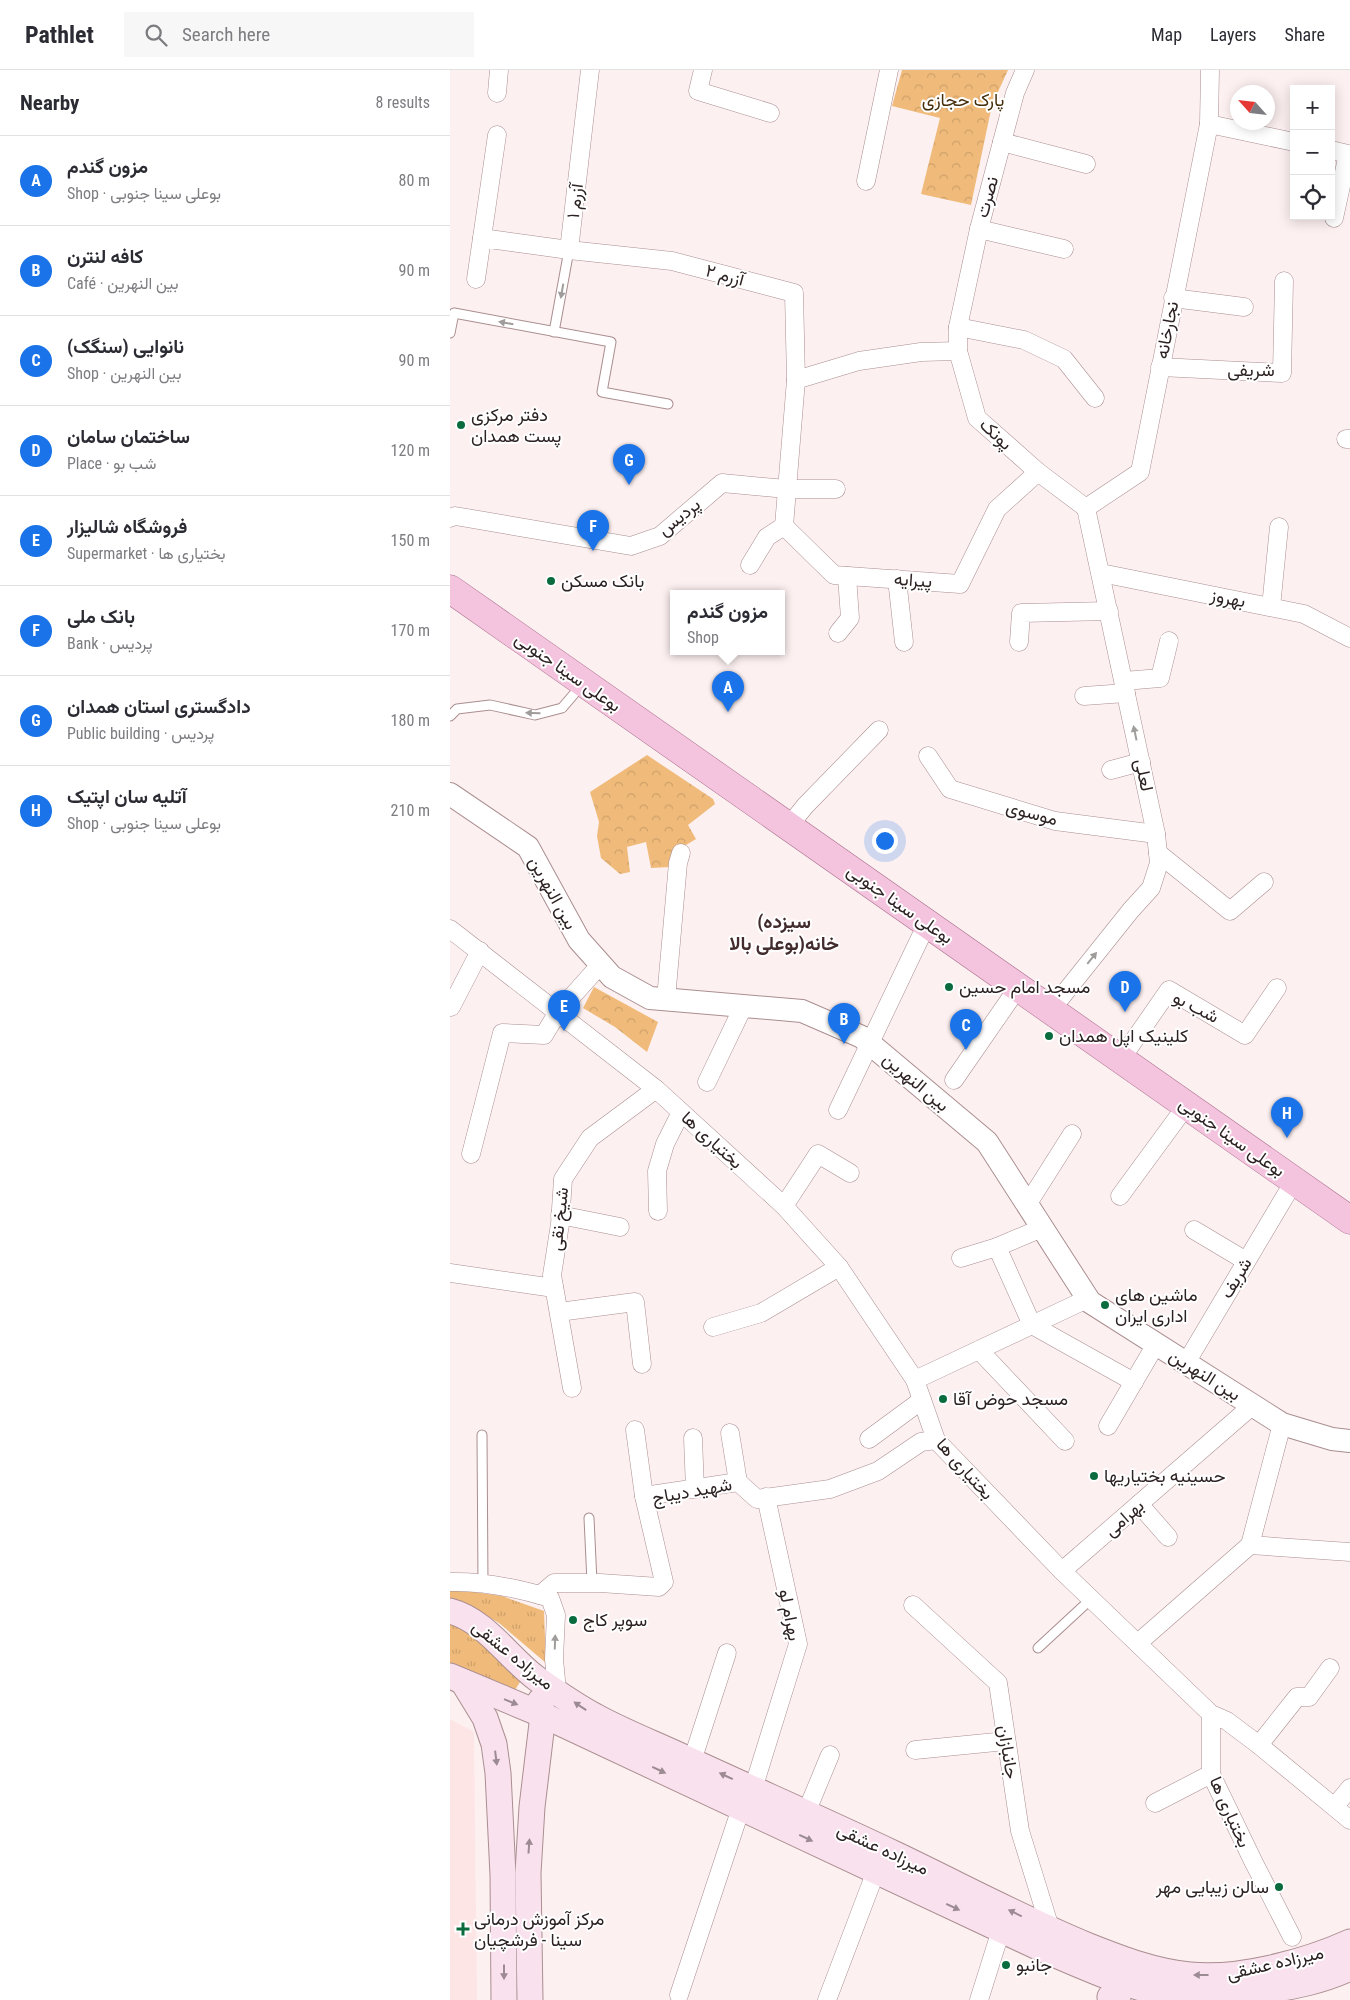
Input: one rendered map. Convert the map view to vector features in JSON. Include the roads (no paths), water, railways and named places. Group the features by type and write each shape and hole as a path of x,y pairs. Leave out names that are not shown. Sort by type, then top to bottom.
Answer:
{"main road":[{"name":"بوعلی سینا جنوبی","path":"450,589 1350,1220"},
{"name":"بوعلی سینا جنوبی","path":"450,606 1350,1237"},
{"name":"میرزاده عشقی","path":"450,1611 462,1614 485,1631 536,1677 594,1716 692,1761 747,1798 876,1871 1001,1930 1178,1974 1220,1975 1289,1984"},
{"path":"530,2000 528,1873 532,1806 543,1715 536,1677"},
{"name":"میرزاده عشقی","path":"456,1679 747,1798 806,1813 894,1853 1047,1940 1112,1994 1141,1988 1187,1998 1206,1999 1289,1984 1315,1982 1350,1968"},
{"path":"456,1679 485,1718 494,1744 498,1773 503,1875 504,2000"},
{"path":"503,1875 528,1873"},
{"name":"میرزاده عشقی","path":"1289,1984 1312,1958 1350,1942"}],"street":[{"path":"497,93 499,70"},
{"name":"آزرم ۱","path":"569,250 590,70"},
{"path":"703,70 698,91 770,113"},
{"path":"866,181 889,70"},
{"name":"نصرت","path":"958,327 978,229 1015,93 1025,70"},
{"name":"نجارخانه","path":"1086,508 1140,472 1209,124 1210,70"},
{"path":"1209,124 1290,141"},
{"path":"476,279 497,135"},
{"path":"1002,142 1086,164"},
{"path":"1335,151 1348,154 1335,213"},
{"path":"978,229 1064,249"},
{"path":"482,238 569,250"},
{"name":"آزرم ۲","path":"569,250 672,261 794,292 796,380"},
{"name":"شریفی","path":"1160,367 1282,373 1284,281"},
{"path":"1174,298 1244,308"},
{"path":"958,327 1024,340 1064,359 1096,398"},
{"name":"پونک","path":"958,327 958,351 977,418 1038,472 1086,508"},
{"path":"750,565 767,537 784,526 796,380 859,360 921,352 958,351"},
{"name":"پیرایه","path":"784,526 834,575 960,584 997,509 1038,472"},
{"name":"پردیس","path":"450,518 455,516 631,546 660,536 722,483 786,489 836,489"},
{"name":"لعلی","path":"1051,1010 1131,910 1151,888 1159,863 1156,834 1086,508"},
{"path":"1271,607 1279,528"},
{"name":"بهروز","path":"1101,573 1304,614 1350,638"},
{"path":"838,633 850,618 847,576"},
{"path":"897,579 904,642"},
{"path":"1019,642 1021,613 1109,611"},
{"path":"1084,696 1160,678 1169,641"},
{"path":"789,826 805,806 879,730"},
{"name":"موسوی","path":"928,756 950,789 1055,821 1156,834"},
{"path":"1111,770 1141,762"},
{"name":"بین النهرین","path":"450,794 528,847 579,940 612,977 650,998 802,1011 862,1036 987,1142 1087,1299 1282,1424 1332,1439 1350,1440"},
{"path":"666,999 678,863 681,853"},
{"path":"1158,853 1230,911 1264,882"},
{"name":"بختیاری ها","path":"450,929 656,1089 784,1206 839,1268 915,1380 936,1440 1062,1571 1211,1714 1211,1774 1292,1937"},
{"path":"838,1110 920,936"},
{"path":"451,1007 480,951"},
{"path":"471,1154 502,1032 544,1035 558,1012 601,964"},
{"name":"شب بو","path":"1121,1059 1169,990 1245,1035 1277,988"},
{"path":"954,1080 1010,999"},
{"path":"707,1082 744,1005"},
{"name":"شیخ نقی","path":"572,1388 552,1275 560,1215 562,1180 590,1138 656,1089"},
{"path":"658,1212 657,1172 665,1144 681,1112"},
{"path":"1120,1196 1178,1117"},
{"path":"1027,1205 1072,1134"},
{"path":"784,1206 818,1154 850,1173"},
{"name":"شریف","path":"1186,1363 1286,1193"},
{"path":"560,1215 620,1227"},
{"path":"961,1258 997,1248 1042,1228"},
{"path":"1194,1230 1246,1261"},
{"path":"997,1248 1032,1325 1134,1382"},
{"path":"713,1327 761,1313 839,1268"},
{"path":"450,1273 554,1288"},
{"path":"915,1380 1087,1299"},
{"path":"559,1312 635,1302 642,1364"},
{"path":"1108,1426 1156,1344"},
{"path":"979,1350 1065,1441"},
{"path":"869,1439 922,1400"},
{"name":"بهرامی","path":"1062,1571 1253,1405"},
{"path":"1138,1643 1250,1545 1282,1424"},
{"path":"635,1430 644,1496"},
{"path":"730,1433 738,1482"},
{"path":"693,1438 695,1489"},
{"name":"شهید دیباج","path":"540,1595 554,1583 592,1582 659,1587 664,1582 644,1496 738,1482 757,1499 830,1489 878,1471 921,1442 936,1440"},
{"name":"بهرام لو","path":"679,1995 798,1644 766,1497"},
{"path":"1140,1504 1168,1537"},
{"path":"1250,1545 1350,1552"},
{"path":"450,1582 483,1584 524,1590 550,1598 556,1615 554,1659 557,1690"},
{"name":"جانبازان","path":"913,1605 998,1683 1020,1831 1047,1940"},
{"path":"692,1761 727,1653"},
{"path":"1259,1745 1297,1697 1309,1697 1330,1668"},
{"path":"1211,1714 1227,1721 1259,1745 1350,1820"},
{"path":"914,1750 1006,1741"},
{"path":"806,1813 830,1755"},
{"path":"1155,1803 1211,1774"},
{"path":"1335,1806 1350,1788"},
{"path":"827,2000 876,1871"},
{"path":"979,2000 1001,1930"}],"lane":[{"name":"آزرم ۱","path":"554,332 569,250"},
{"path":"450,333 454,313 611,342 602,392 668,404"},
{"path":"450,716 457,710 490,705 535,715 562,708 574,694"},
{"path":"482,1435 483,1584"},
{"path":"589,1518 592,1582"},
{"path":"1038,1648 1091,1599"}],"place":[{"name":"دفتر مرکزی پست همدان","path":"461,425"},
{"name":"دادگستری استان همدان","path":"629,485"},
{"name":"بانک ملی","path":"593,551"},
{"name":"بانک مسکن","path":"551,581"},
{"name":"مزون گندم","path":"728,712"},
{"name":"مسجد امام حسین","path":"949,987"},
{"name":"ساختمان سامان","path":"1125,1012"},
{"name":"فروشگاه شالیزار","path":"564,1031"},
{"name":"کلینیک اپل همدان","path":"1049,1036"},
{"name":"کافه لنترن","path":"844,1044"},
{"name":"نانوایی (سنگک)","path":"966,1050"},
{"name":"آتلیه سان اپتیک","path":"1287,1138"},
{"name":"ماشین های اداری ایران","path":"1105,1305"},
{"name":"مسجد حوض آقا","path":"943,1399"},
{"name":"حسینیه بختیاریها","path":"1094,1476"},
{"name":"سوپر کاج","path":"573,1620"},
{"name":"سالن زیبایی مهر","path":"1279,1887"},
{"name":"مرکز آموزش درمانی سینا - فرشچیان","path":"463,1929"},
{"name":"جانبو","path":"1006,1965"}],"district":[{"name":"(سیزده خانه(بوعلی بالا","path":"784,932"}],"park label":[{"name":"پارک حجازی","path":"963,100"}]}
